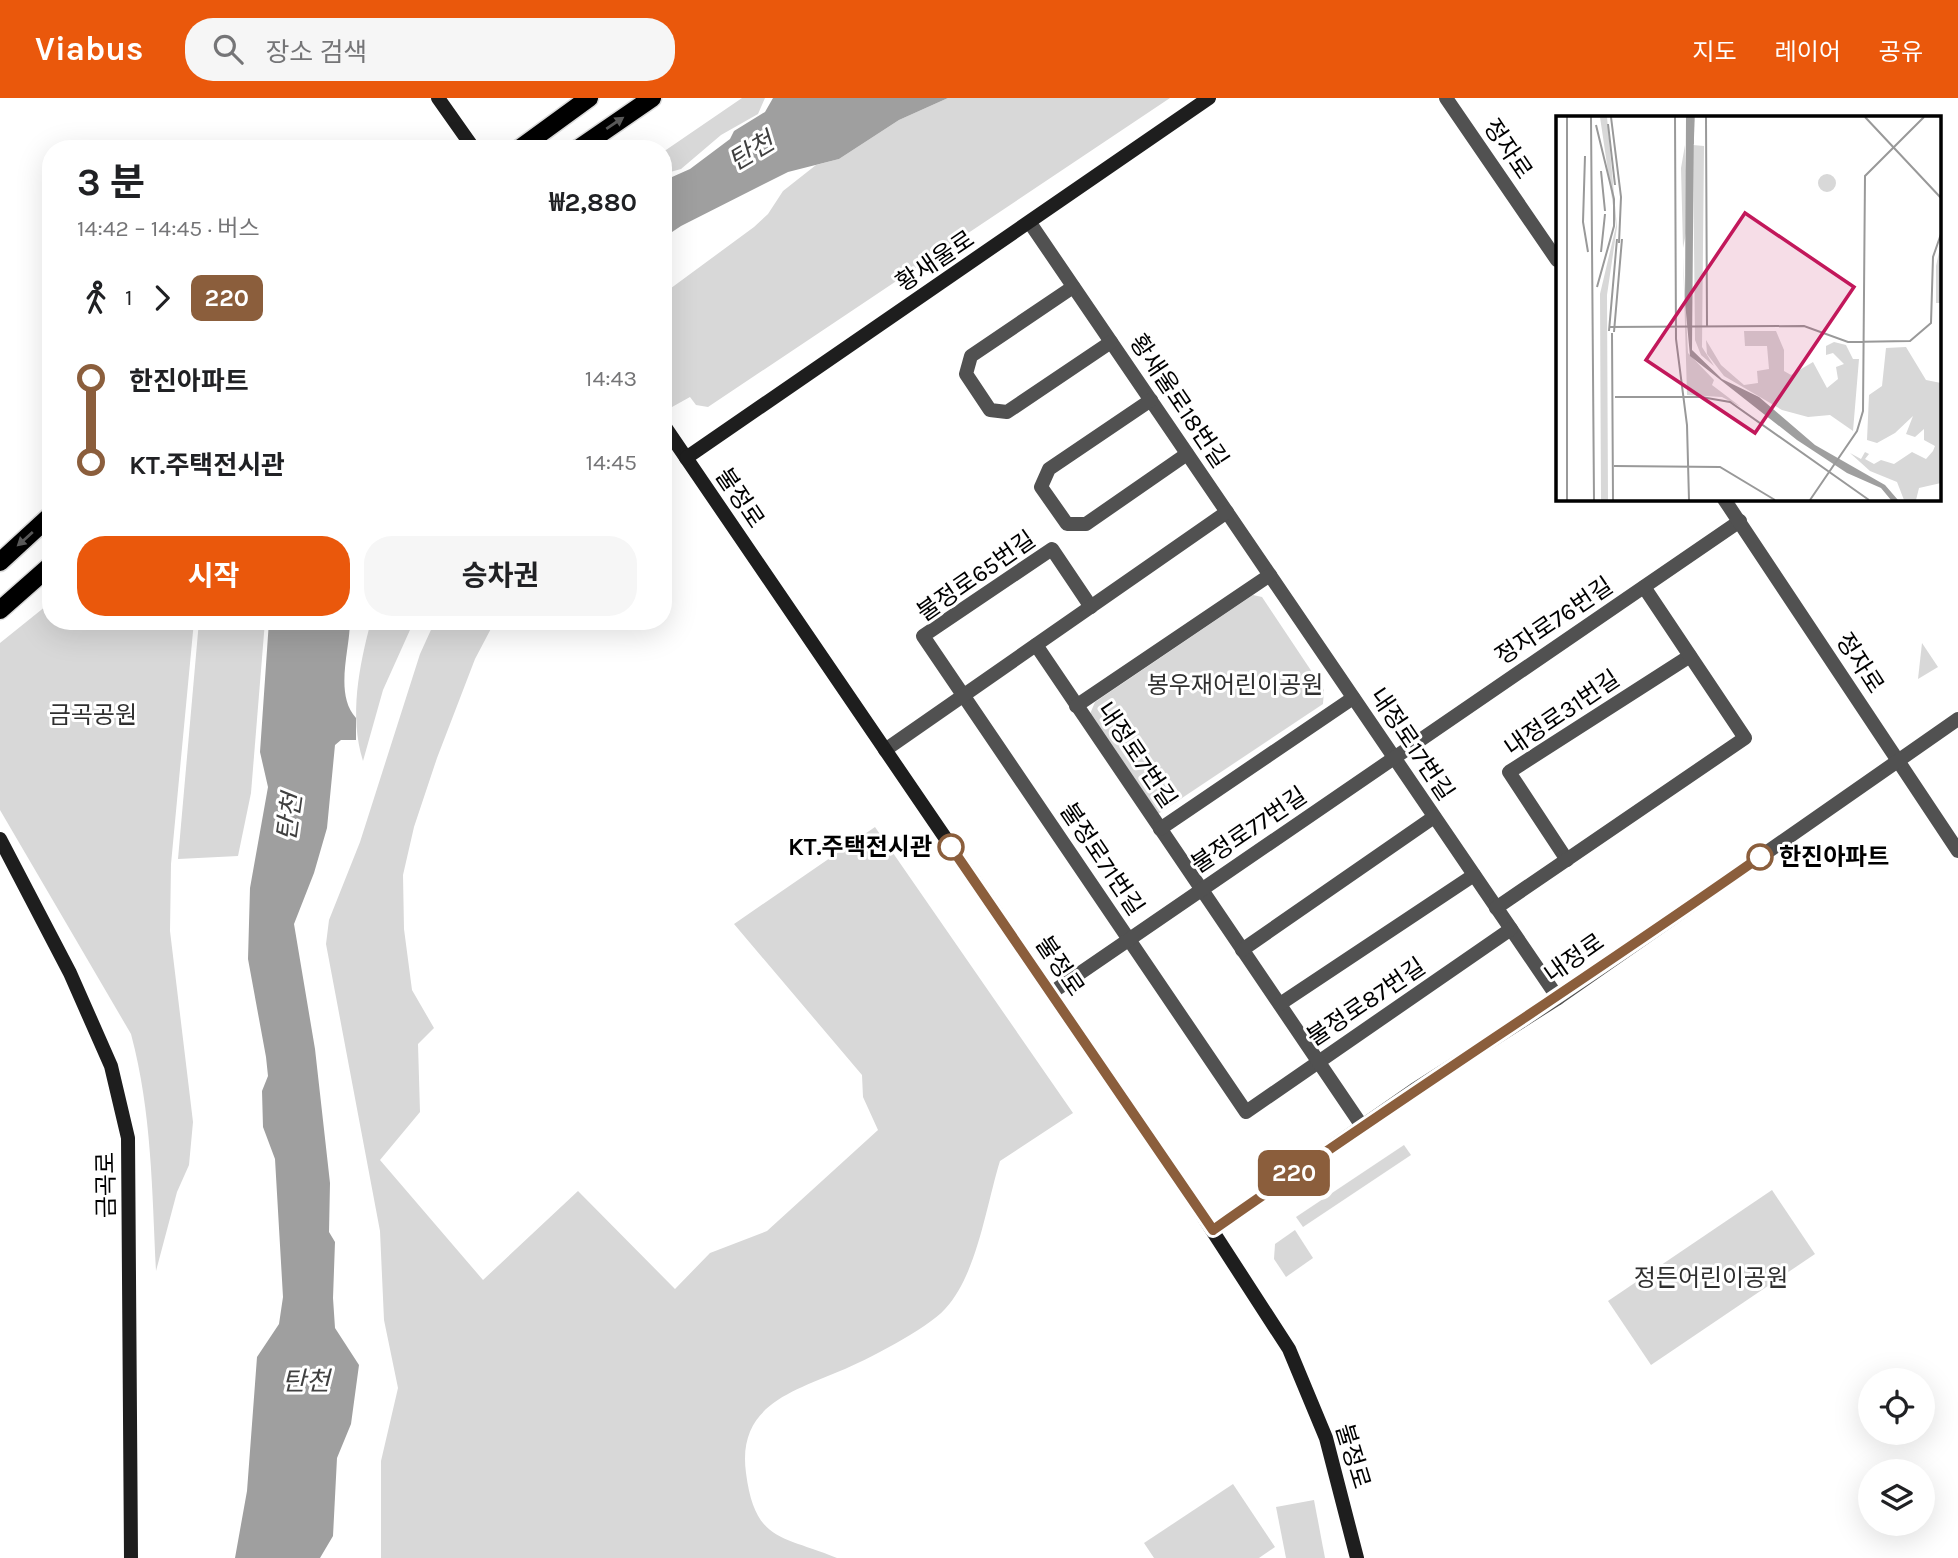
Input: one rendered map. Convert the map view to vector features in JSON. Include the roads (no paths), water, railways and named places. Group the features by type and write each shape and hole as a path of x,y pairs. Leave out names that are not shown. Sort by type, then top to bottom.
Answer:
{"main road":[{"path":"438,98 468,140"},
{"path":"531,140 589,98"},
{"path":"591,140 652,98"},
{"name":"황새울로","path":"686,458 1209,98"},
{"name":"불정로","path":"672,437 1213,1230 1284,1340 1306,1385 1336,1472 1357,1558"},
{"path":"0,562 42,524"},
{"path":"0,610 42,573"},
{"name":"금곡로","path":"0,839 70,973 111,1066 128,1138 131,1558"}],"street":[{"name":"정자로","path":"1446,98 1556,259"},
{"name":"황새울로18번길","path":"1030,223 1290,605"},
{"path":"1073,287 971,356 966,374 990,410 1007,412 1111,342"},
{"path":"1151,400 1049,469 1041,486 1067,524 1086,524 1187,454"},
{"name":"정자로","path":"1725,500 1958,851"},
{"path":"885,750 1227,512"},
{"name":"정자로76번길","path":"1394,758 1740,521"},
{"name":"불정로65번길","path":"1037,804 923,636 1052,549 1091,607"},
{"name":"내정로7번길","path":"1076,706 1270,575"},
{"path":"1496,908 1745,738 1644,587"},
{"name":"내정로17번길","path":"1290,605 1558,998"},
{"name":"내정로7번길","path":"1036,645 1362,1126"},
{"name":"내정로31번길","path":"1567,860 1509,772 1690,656"},
{"name":"내정로7번길","path":"1160,830 1353,698"},
{"name":"내정로","path":"1213,1230 1362,1126 1558,998 1958,719"},
{"name":"불정로77번길","path":"1051,993 1394,758"},
{"name":"불정로71번길","path":"1037,804 1129,940"},
{"path":"1242,950 1434,817"},
{"path":"1280,1004 1474,875"},
{"name":"불정로87번길","path":"1129,940 1246,1112 1511,929"}],"water":[{"name":"탄천","path":"773,98 948,98 899,120 839,159 788,172 672,232 672,177 690,169 730,139 734,131 765,112"},
{"name":"탄천","path":"268,630 349,630 344,684 349,708 356,718 356,740 341,740 335,745 327,828 314,873 294,924 315,1049 330,1183 329,1232 335,1242 335,1328 359,1365 351,1424 337,1458 333,1536 320,1558 235,1558 247,1491 257,1357 279,1324 283,1297 275,1159 263,1127 262,1091 268,1076 248,959 250,888 268,787 260,752"}],"place":[{"name":"KT.주택전시관","path":"951,847"},
{"name":"한진아파트","path":"1760,857"}],"park label":[{"name":"봉우재어린이공원","path":"1235,685"},
{"name":"금곡공원","path":"93,715"},
{"name":"정든어린이공원","path":"1711,1278"}]}
